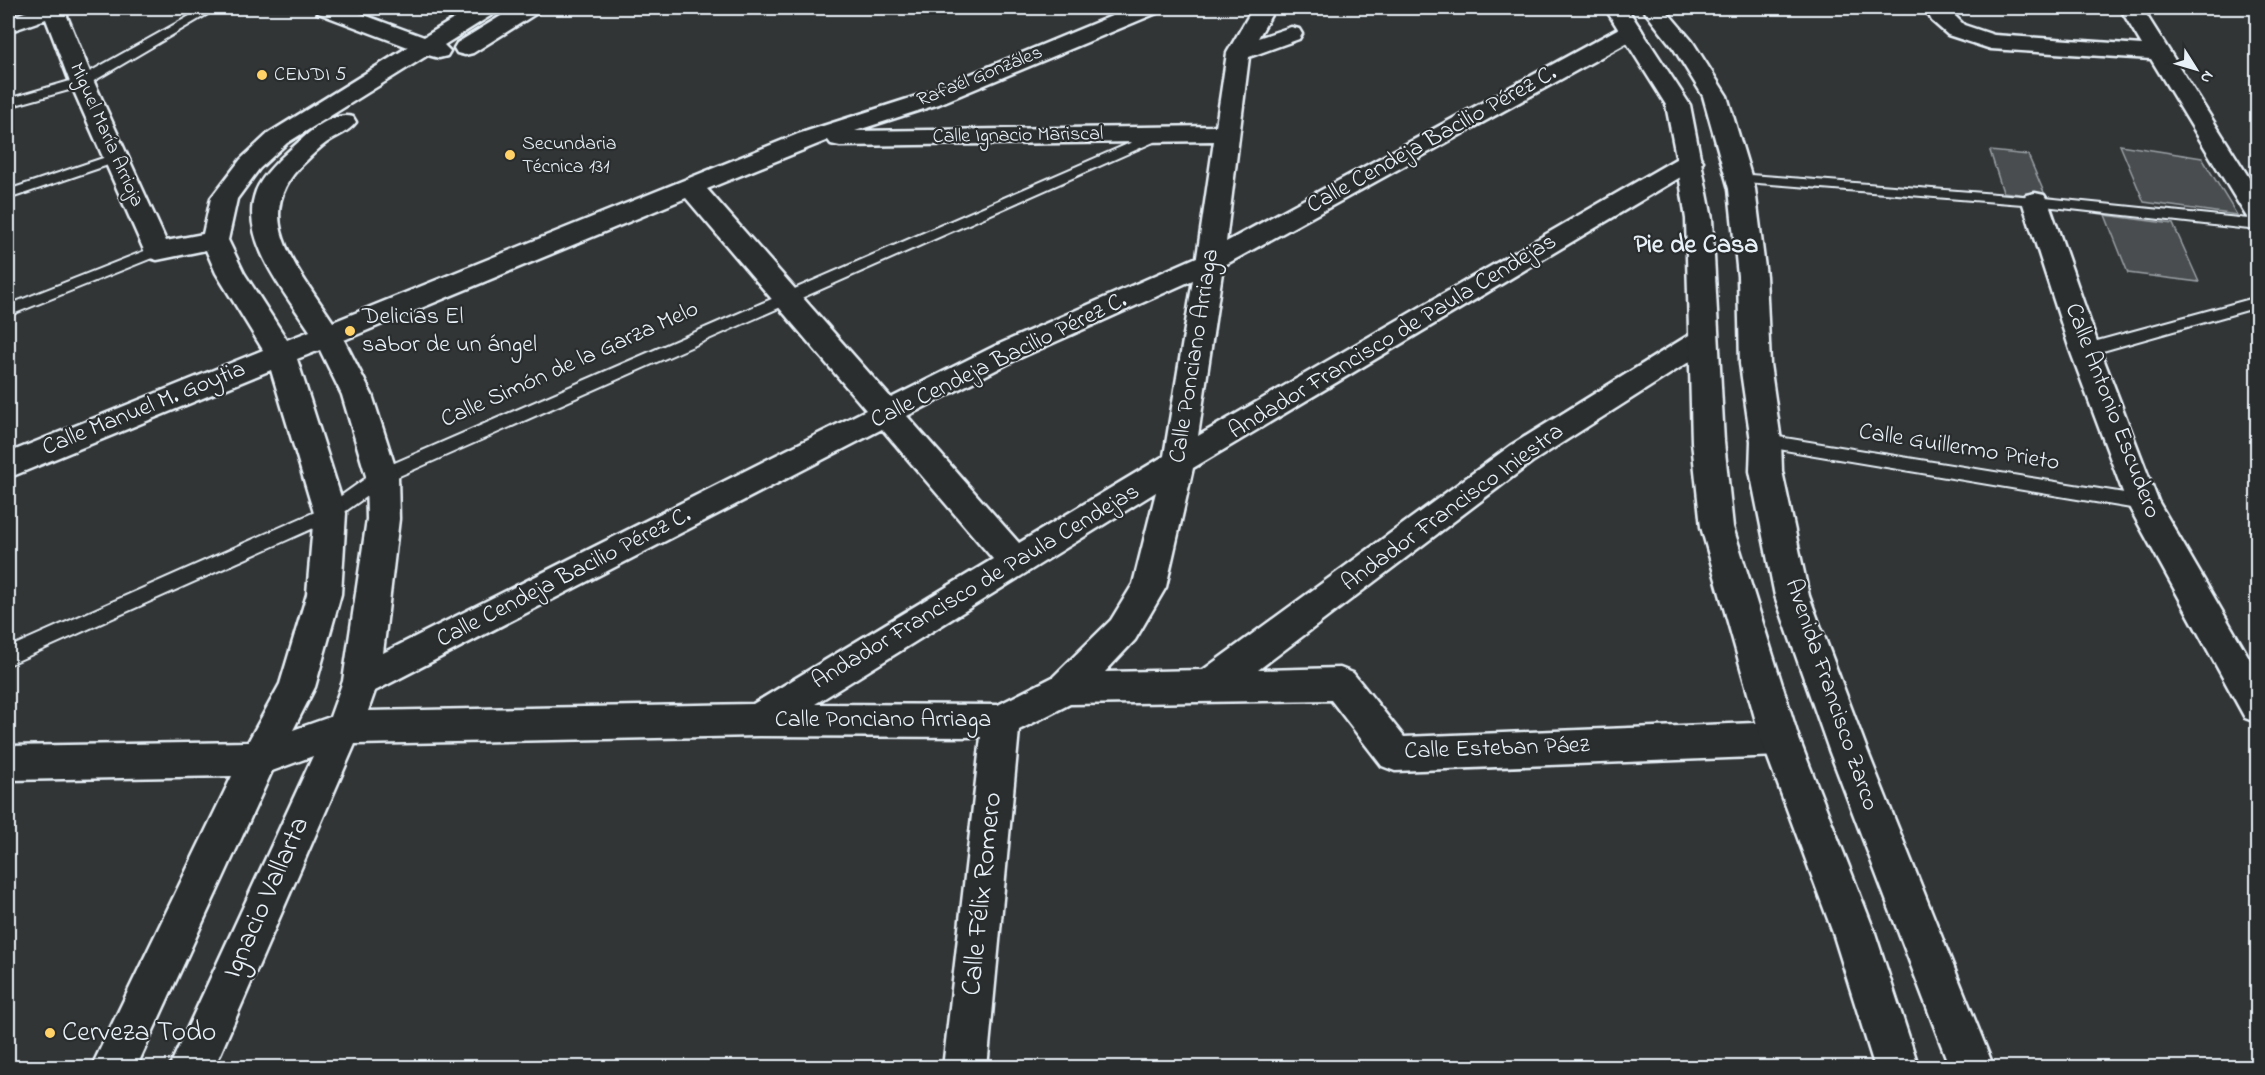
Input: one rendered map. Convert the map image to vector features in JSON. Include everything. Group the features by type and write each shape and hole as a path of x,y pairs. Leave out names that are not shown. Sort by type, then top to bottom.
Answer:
{"street":[{"path":"326,8 453,56"},
{"path":"113,1068 259,759 297,687 324,594 330,513 280,353 230,273 215,240 225,198 250,164 278,138 487,8"},
{"name":"Ignacio Vallarta","path":"191,1068 344,729 361,681 383,519 382,476 357,395 327,335 277,258 264,220 269,191 289,163 316,138 529,8"},
{"name":"Rafaél Gonzáles","path":"690,187 807,139 931,99 1149,8"},
{"name":"Calle Ponciano Arriaga","path":"8,763 259,759 344,729 758,720 1001,721 1066,688 1123,630 1149,588 1179,462 1210,262 1238,53 1264,8"},
{"path":"1936,8 1940,16 1956,30 1991,42 2160,53"},
{"path":"2132,8 2258,214"},
{"name":"Miguel María Arrioja","path":"8,25 53,9 82,82 157,250"},
{"path":"1633,15 1678,105 1690,161 1699,219 1708,442 1717,528 1780,739 1854,933 1898,1068"},
{"name":"Avenida Francisco Zarco","path":"1633,15 1684,46 1715,96 1742,189 1752,276 1755,364 1766,441 1766,471 1792,596 1848,750 1972,1068"},
{"name":"Calle Cendeja Bacilio Pérez C.","path":"361,681 1005,353 1210,262 1633,15"},
{"path":"1238,53 1291,34"},
{"name":"Calle Ignacio Mariscal","path":"807,139 1228,132"},
{"name":"Andador Francisco de Paula Cendejas","path":"758,720 1179,462 1690,161"},
{"path":"690,187 1016,563"},
{"name":"Calle Manuel M. Goytia","path":"8,466 690,187"},
{"name":"Calle Antonio Escudero","path":"2035,201 2085,350 2143,503 2258,707"},
{"path":"157,250 215,240"},
{"name":"Andador Francisco Iniestra","path":"1208,687 1521,454 1704,339"},
{"name":"Calle Esteban Páez","path":"1066,688 1340,684 1395,754 1780,739"},
{"name":"Calle Félix Romero","path":"965,1068 1001,721"}],"lane":[{"path":"8,103 82,82 212,8"},
{"name":"Calle Simón de la Garza Melo","path":"8,657 330,513 382,476 1160,134"},
{"path":"8,195 115,158"},
{"path":"1737,178 2035,201 2258,225"},
{"path":"8,311 157,250"},
{"path":"2085,350 2258,302"},
{"name":"Calle Guillermo Prieto","path":"1766,441 2143,503"}],"shaded area":[{"path":"2120,145 2202,158 2237,215 2144,202"},
{"path":"1990,151 2028,155 2046,197 2003,192"},
{"path":"2105,215 2173,224 2199,282 2128,273"}],"place":[{"name":"CENDI 5","path":"262,75"},
{"name":"Secundaria Técnica 131","path":"510,155"},
{"name":"Delicias El sabor de un ángel","path":"350,331"},
{"name":"Cerveza Todo","path":"50,1033"}],"district":[{"name":"Pie de Casa","path":"1696,246"}]}
